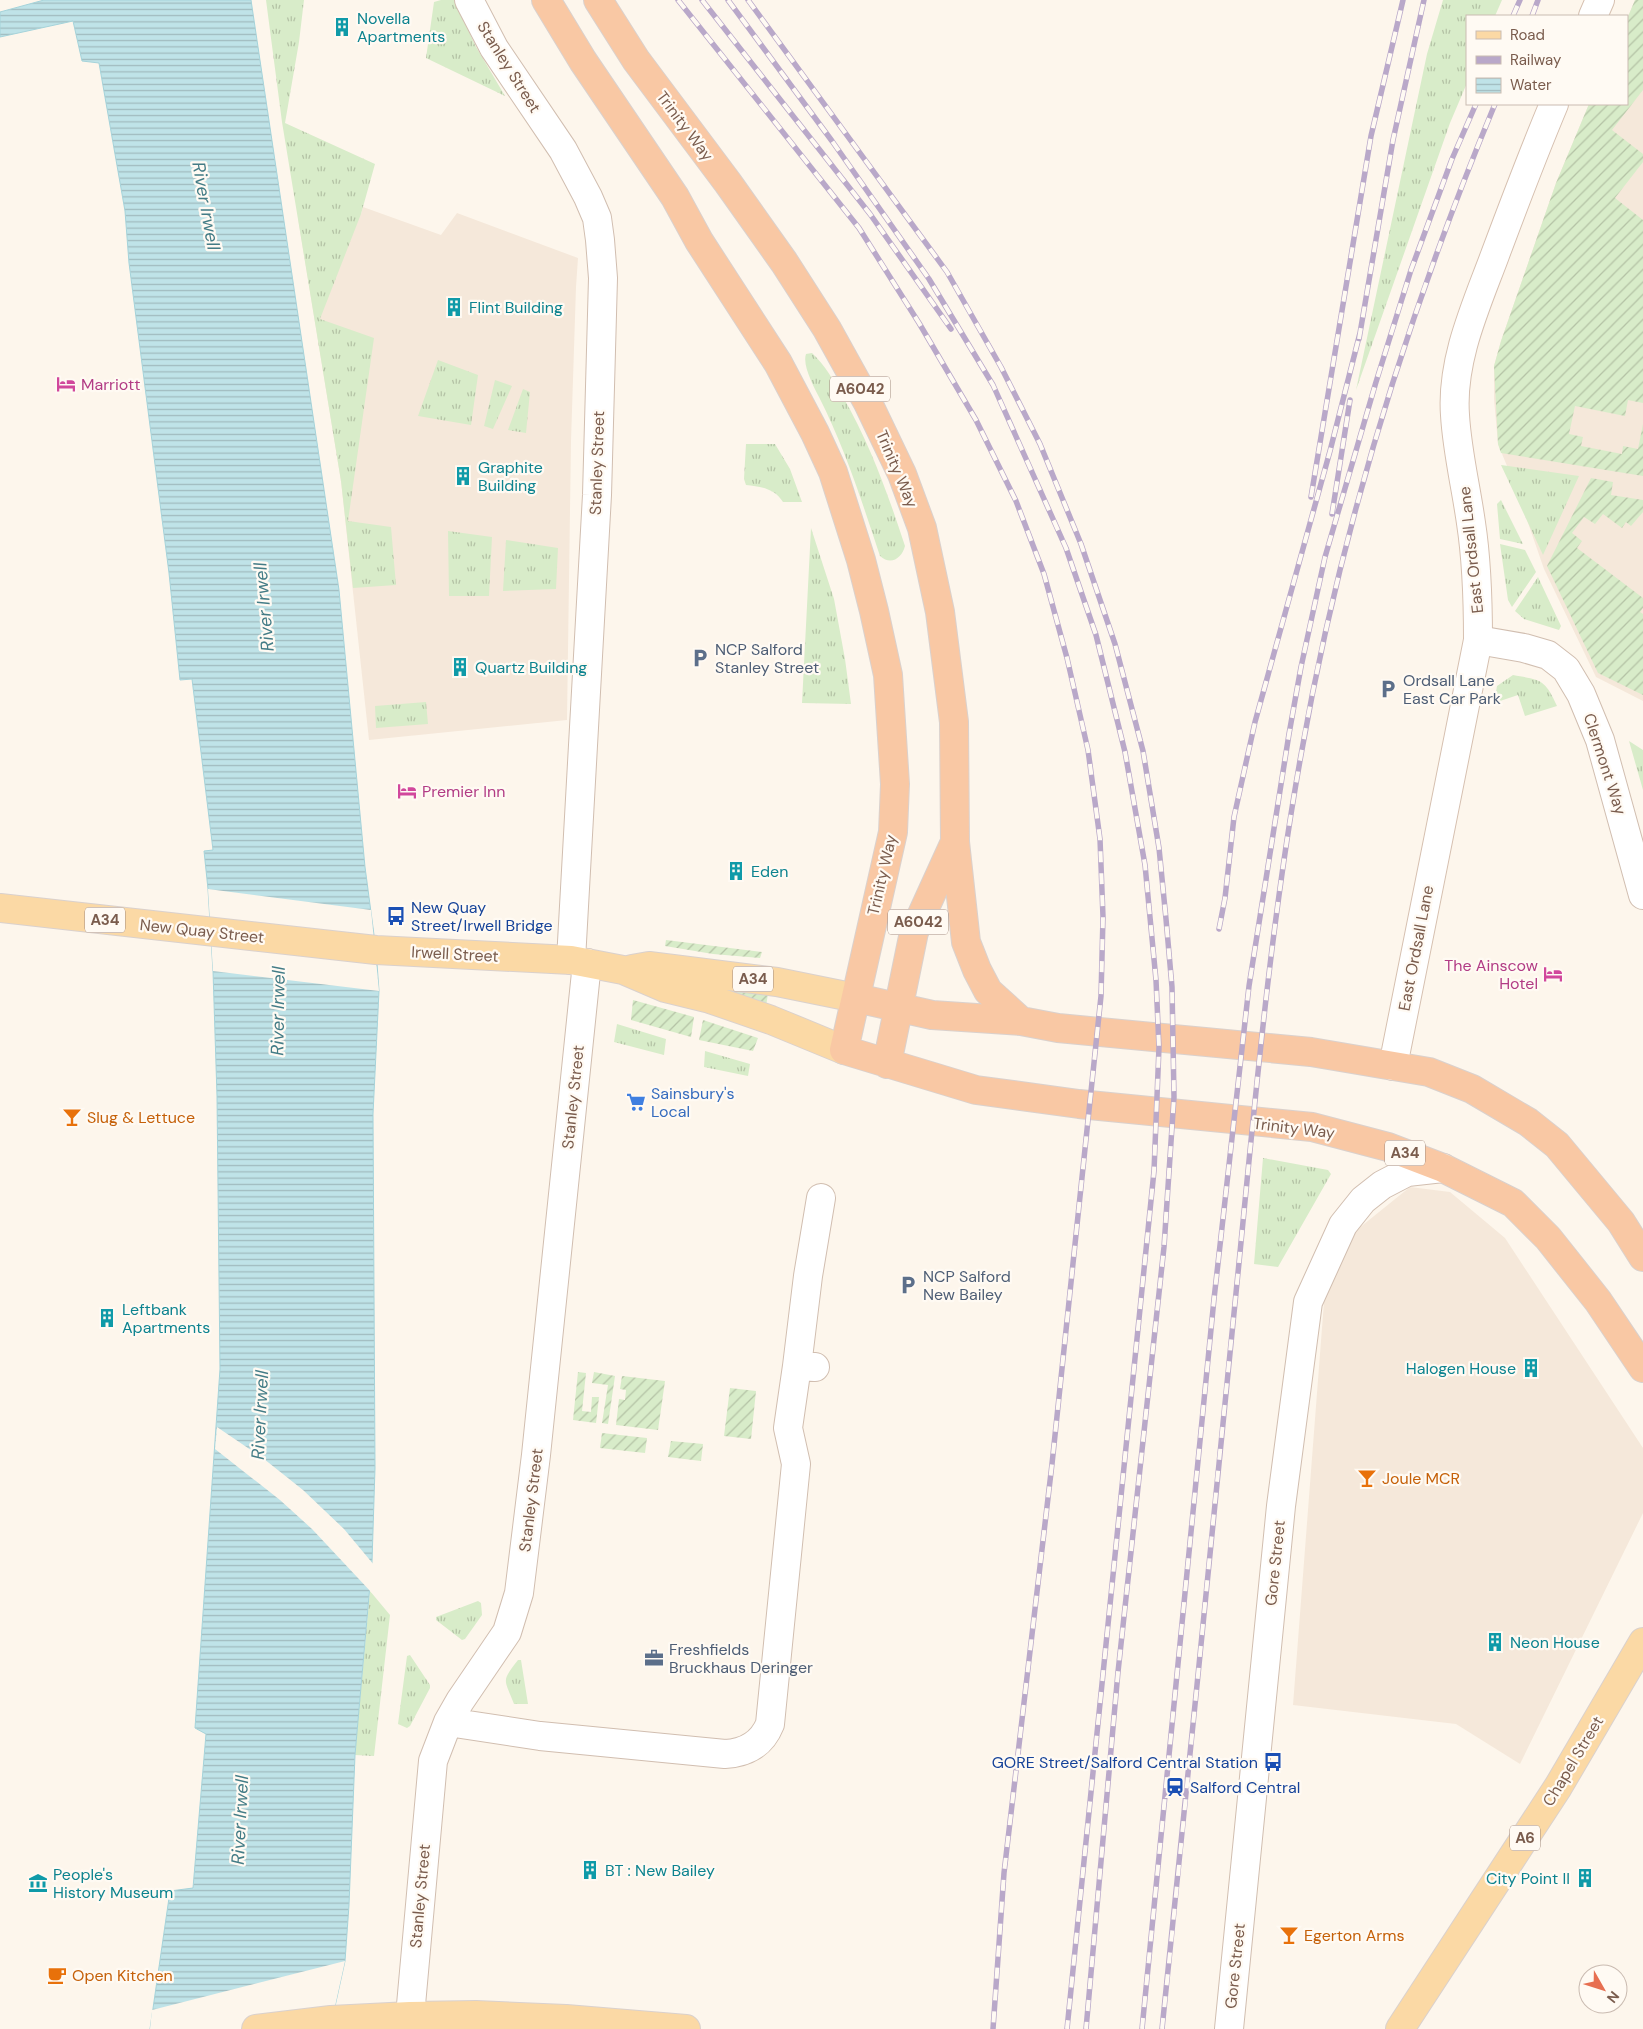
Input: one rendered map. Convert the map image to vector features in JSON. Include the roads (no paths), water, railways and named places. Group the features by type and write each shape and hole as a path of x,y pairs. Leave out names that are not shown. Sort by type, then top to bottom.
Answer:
{"highway":[{"name":"Trinity Way","path":"546,0 583,61 675,197 699,241 778,363 833,472 846,511 872,603 888,676 895,784 893,832 844,1050 976,1090 1016,1097 1282,1126 1312,1127 1388,1147 1443,1168 1513,1203 1548,1238 1598,1301 1643,1368"},
{"name":"Trinity Way","path":"598,0 636,60 734,190 784,262 827,329 868,403 902,474 922,528 940,612 954,722 955,842 914,932 887,1064"},
{"path":"955,842 963,924 968,950 988,991 1021,1021"},
{"name":"A34","path":"856,998 932,1015 1021,1021 1058,1028 1311,1052 1429,1072 1472,1089 1528,1122 1557,1145 1621,1222 1643,1257"}],"main road":[{"name":"New Quay Street","path":"0,908 286,940"},
{"name":"Irwell Street","path":"286,940 376,950 579,962 623,970 665,988 710,999 771,1020 844,1050"},
{"name":"Irwell Street","path":"623,970 649,966 777,982 856,998"},
{"name":"Chapel Street","path":"1400,2029 1558,1787 1643,1642"},
{"path":"256,2029 331,2020 476,2015 557,2018 686,2029"}],"street":[{"name":"Stanley Street","path":"410,2016 433,1761 448,1722 469,1687 508,1632 519,1593 540,1426 579,962 597,495 603,278 597,218 563,150 494,48 469,0"},
{"path":"1593,15 1600,0"},
{"name":"East Ordsall Lane","path":"1393,1066 1478,640 1478,586 1471,524 1454,414 1460,358 1474,310 1530,160 1554,105"},
{"name":"Clermont Way","path":"1478,640 1524,648 1548,655 1566,669 1581,694 1600,740 1643,895"},
{"name":"Gore Street","path":"1229,2029 1281,1506 1308,1302 1343,1225 1363,1200 1382,1185 1408,1172 1443,1168"},
{"path":"448,1722 540,1736 725,1754 735,1754 752,1747 762,1740 770,1724 796,1464 788,1428 807,1367 808,1276 821,1198"}],"water":[{"name":"River Irwell","path":"44,0 251,0 339,590 365,867 376,950 379,991 373,1114 375,1468 372,1562 355,1755 345,1961 330,2029 150,2029 170,1891 193,1888 206,1734 195,1728 220,1369 217,1096 213,971 204,851 213,850 192,679 180,680 169,573 129,263 125,211 99,63 82,61 73,21 0,37 0,12"}],"railway":[{"path":"678,0 859,228 919,323 976,420 1016,501 1044,574 1067,658 1088,750 1100,839 1103,917 1101,996 1052,1464 1004,1873 993,2029"},
{"path":"702,0 870,214 951,329"},
{"path":"728,0 832,141 929,279 993,385 1066,548 1096,635 1125,752 1145,865 1156,980 1159,1047 1154,1171 1067,2029"},
{"path":"748,0 947,272 1001,367 1040,444 1081,544 1115,644 1143,751 1159,848 1166,919 1172,987 1174,1097 1164,1247 1118,1672 1086,2029"},
{"path":"1311,497 1371,136 1403,0"},
{"path":"1359,339 1393,140 1424,0"},
{"path":"1513,15 1520,0"},
{"path":"1532,15 1538,0"},
{"path":"1142,2029 1214,1299 1249,986 1289,734 1301,667 1325,557 1376,382 1411,270 1452,159 1476,105"},
{"path":"1162,2029 1263,1023 1280,889 1301,755 1336,589 1380,424 1433,263 1495,105"},
{"path":"1219,929 1225,898 1234,817 1255,722 1330,451 1360,333"},
{"path":"1332,514 1350,400"}],"place":[{"name":"Novella Apartments","path":"342,27"},
{"name":"Flint Building","path":"454,307"},
{"name":"Marriott","path":"66,384"},
{"name":"Graphite Building","path":"463,476"},
{"name":"NCP Salford Stanley Street","path":"700,658"},
{"name":"Quartz Building","path":"460,667"},
{"name":"Ordsall Lane East Car Park","path":"1388,689"},
{"name":"Premier Inn","path":"407,791"},
{"name":"Eden","path":"736,871"},
{"name":"New Quay Street/Irwell Bridge","path":"396,916"},
{"name":"The Ainscow Hotel","path":"1553,974"},
{"name":"Sainsbury's Local","path":"636,1102"},
{"name":"Slug & Lettuce","path":"72,1117"},
{"name":"NCP Salford New Bailey","path":"908,1285"},
{"name":"Leftbank Apartments","path":"107,1318"},
{"name":"Halogen House","path":"1531,1368"},
{"name":"Joule MCR","path":"1367,1478"},
{"name":"Neon House","path":"1495,1642"},
{"name":"Freshfields Bruckhaus Deringer","path":"654,1658"},
{"name":"GORE Street/Salford Central Station","path":"1273,1762"},
{"name":"Salford Central","path":"1175,1787"},
{"name":"BT : New Bailey","path":"590,1870"},
{"name":"City Point II","path":"1585,1878"},
{"name":"People's History Museum","path":"38,1883"},
{"name":"Egerton Arms","path":"1289,1935"},
{"name":"Open Kitchen","path":"57,1975"}]}
